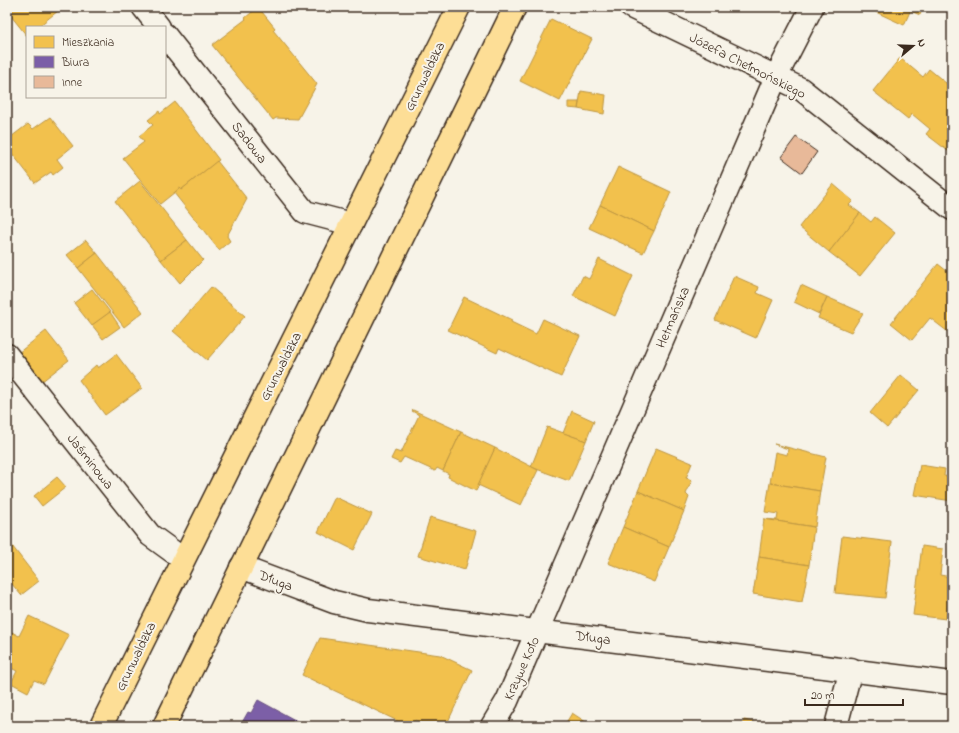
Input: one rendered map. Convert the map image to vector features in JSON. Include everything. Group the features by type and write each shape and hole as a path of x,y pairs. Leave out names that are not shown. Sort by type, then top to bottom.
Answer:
{"main road":[{"name":"Grunwaldzka","path":"102,726 183,559 352,224 459,7"},
{"path":"164,726 515,7"}],"street":[{"path":"143,7 158,26"},
{"name":"Józefa Chełmońskiego","path":"631,7 801,89 952,209"},
{"name":"Hetmańska","path":"537,630 776,77 812,7"},
{"name":"Sadowa","path":"166,36 305,212 352,224"},
{"name":"Jaśminowa","path":"7,355 150,535 183,559"},
{"name":"Długa","path":"241,567 334,602 368,610 851,669 952,683"},
{"name":"Krzywe Koło","path":"492,726 506,701 537,630"},
{"path":"836,726 851,669"}],"building: Mieszkania":[{"path":"7,7 63,7 39,26 26,26 26,35 7,11"},
{"path":"258,7 275,28 273,30 317,84 298,119 276,118 273,120 212,45 246,19 245,18"},
{"path":"342,7 352,7 350,11"},
{"path":"865,7 912,7 904,25"},
{"path":"912,7 923,7 920,15 911,11"},
{"path":"551,19 592,39 560,101 520,81"},
{"path":"900,58 923,77 929,69 952,88 952,154 926,134 930,129 912,114 908,119 873,91"},
{"path":"581,91 606,95 604,114 578,109"},
{"path":"175,102 219,160 181,190 180,188 160,204 123,158 144,142 139,136 153,125 148,120 159,111 160,114"},
{"path":"568,102 579,102 578,109 568,108"},
{"path":"50,117 73,146 57,159 63,167 53,175 51,172 35,183 7,147 7,140 28,124 33,129"},
{"path":"217,161 247,199 227,236 230,241 219,250 174,193 180,188 181,190"},
{"path":"618,167 671,192 654,231 600,205"},
{"path":"140,181 187,240 161,260 115,201"},
{"path":"833,184 853,201 849,205 860,213 829,252 799,227"},
{"path":"600,205 654,231 643,253 589,228"},
{"path":"860,213 871,222 875,217 895,233 860,276 829,252"},
{"path":"86,240 97,253 78,268 67,255"},
{"path":"187,240 203,260 180,283 161,260"},
{"path":"97,253 143,312 124,327 78,268"},
{"path":"599,259 633,276 615,316 573,296 583,276 589,279"},
{"path":"938,264 952,275 952,335 930,318 912,340 891,323"},
{"path":"734,276 759,287 757,293 773,300 756,338 715,320"},
{"path":"801,285 827,297 819,314 794,302"},
{"path":"211,287 245,316 207,360 173,331"},
{"path":"92,289 110,312 92,326 74,303"},
{"path":"464,297 512,320 511,322 536,334 543,319 580,336 561,377 499,348 497,353 448,330"},
{"path":"827,297 863,313 851,332 818,318"},
{"path":"110,312 120,327 103,339 92,325"},
{"path":"46,331 69,360 36,386 13,357"},
{"path":"116,354 142,388 105,415 79,380 96,365 98,368"},
{"path":"901,375 919,390 887,428 870,413"},
{"path":"413,410 461,432 443,471 437,468 435,471 404,457 400,463 391,459 395,451 401,453 419,415 412,411"},
{"path":"572,411 594,421 586,441 563,433"},
{"path":"547,427 586,441 569,481 531,467"},
{"path":"461,432 495,448 476,491 448,477 449,474 443,471"},
{"path":"774,444 826,457 820,491 770,483 775,452 787,455 788,449"},
{"path":"495,448 538,470 521,505 478,485"},
{"path":"656,448 692,463 686,478 692,480 686,494 689,497 684,511 638,491"},
{"path":"920,465 945,469 944,476 952,477 952,501 914,495"},
{"path":"57,477 66,487 42,506 34,496"},
{"path":"770,483 820,491 815,527 763,519 777,520 778,514 765,512"},
{"path":"638,491 684,511 669,547 623,527"},
{"path":"335,497 372,514 354,550 318,532"},
{"path":"430,517 476,531 465,570 418,556"},
{"path":"764,519 814,527 809,565 759,557"},
{"path":"623,527 669,547 654,582 608,563"},
{"path":"842,536 892,542 885,598 835,593"},
{"path":"9,542 39,581 21,595 7,578 7,544"},
{"path":"922,546 943,549 940,575 951,577 946,619 913,615"},
{"path":"759,557 809,565 802,602 753,594"},
{"path":"29,616 69,635 44,684 34,680 28,692 11,683 17,671 7,666 7,656 8,657 11,651 7,649 7,637 10,631 19,636"},
{"path":"320,638 440,655 472,670 446,726 428,726 415,720 412,726 408,726 302,675"},
{"path":"572,713 592,726 564,726"},
{"path":"744,720 770,726 743,726"}],"building: Biura":[{"path":"258,700 306,726 240,726 248,712 251,713"}],"building: Inne":[{"path":"796,137 817,152 802,173 781,157"}]}
